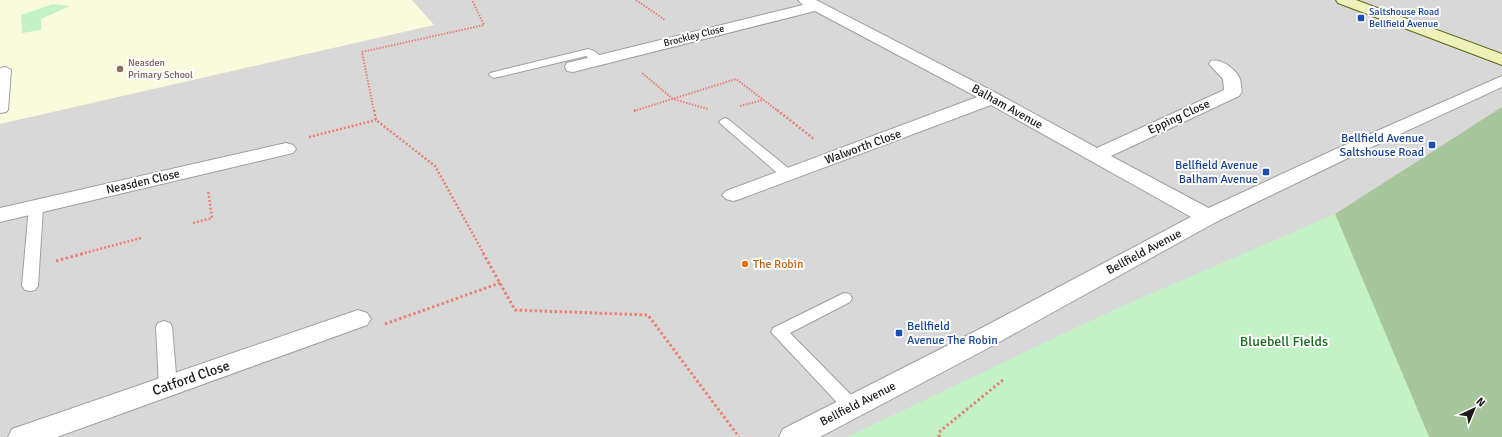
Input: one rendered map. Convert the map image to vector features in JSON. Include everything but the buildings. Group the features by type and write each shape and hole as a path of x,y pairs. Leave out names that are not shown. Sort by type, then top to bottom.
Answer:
{"main road":[{"path":"1344,0 1502,60"}],"street":[{"name":"Brockley Close","path":"573,67 690,38 811,3"},
{"name":"Balham Avenue","path":"811,3 992,98 1208,218"},
{"name":"Epping Close","path":"1095,156 1233,92 1231,78 1217,64"},
{"name":"Bellfield Avenue","path":"794,437 983,339 1208,218 1343,153 1502,81"},
{"name":"Walworth Close","path":"733,195 992,98"},
{"name":"Neasden Close","path":"0,215 286,149"},
{"name":"Catford Close","path":"23,437 358,319"}],"lane":[{"path":"494,76 588,52 598,60"},
{"path":"0,71 6,70 2,110 0,110"},
{"path":"725,122 788,175"},
{"path":"30,286 36,207"},
{"path":"844,298 779,332 852,407"},
{"path":"164,327 168,386"}],"path":[{"path":"472,0 484,25 362,52 376,120 435,166 515,310 648,315 739,437"},
{"path":"636,0 690,38"},
{"path":"639,70 673,99"},
{"path":"286,149 291,142 376,120"},
{"path":"193,223 212,218 204,168"},
{"path":"32,268 140,238"},
{"path":"358,319 387,324 500,283"},
{"path":"939,437 939,432 1003,380"}],"shaded area":[{"path":"0,0 1502,0 1502,437 0,437"},
{"name":"Neasden Primary School","path":"0,0 412,0 434,25 0,124"},
{"path":"1502,107 1502,437 1429,437 1335,214"}],"green space":[{"path":"53,4 70,6 41,19 41,30 22,33 21,15"},
{"name":"Bluebell Fields","path":"1335,214 1429,437 847,437 1111,311"}],"place":[{"name":"Saltshouse Road Bellfield Avenue","path":"1361,18"},
{"name":"Neasden Primary School","path":"120,69"},
{"name":"Bellfield Avenue Saltshouse Road","path":"1432,145"},
{"name":"Bellfield Avenue Balham Avenue","path":"1266,172"},
{"name":"The Robin","path":"745,264"},
{"name":"Bellfield Avenue The Robin","path":"899,333"}]}
